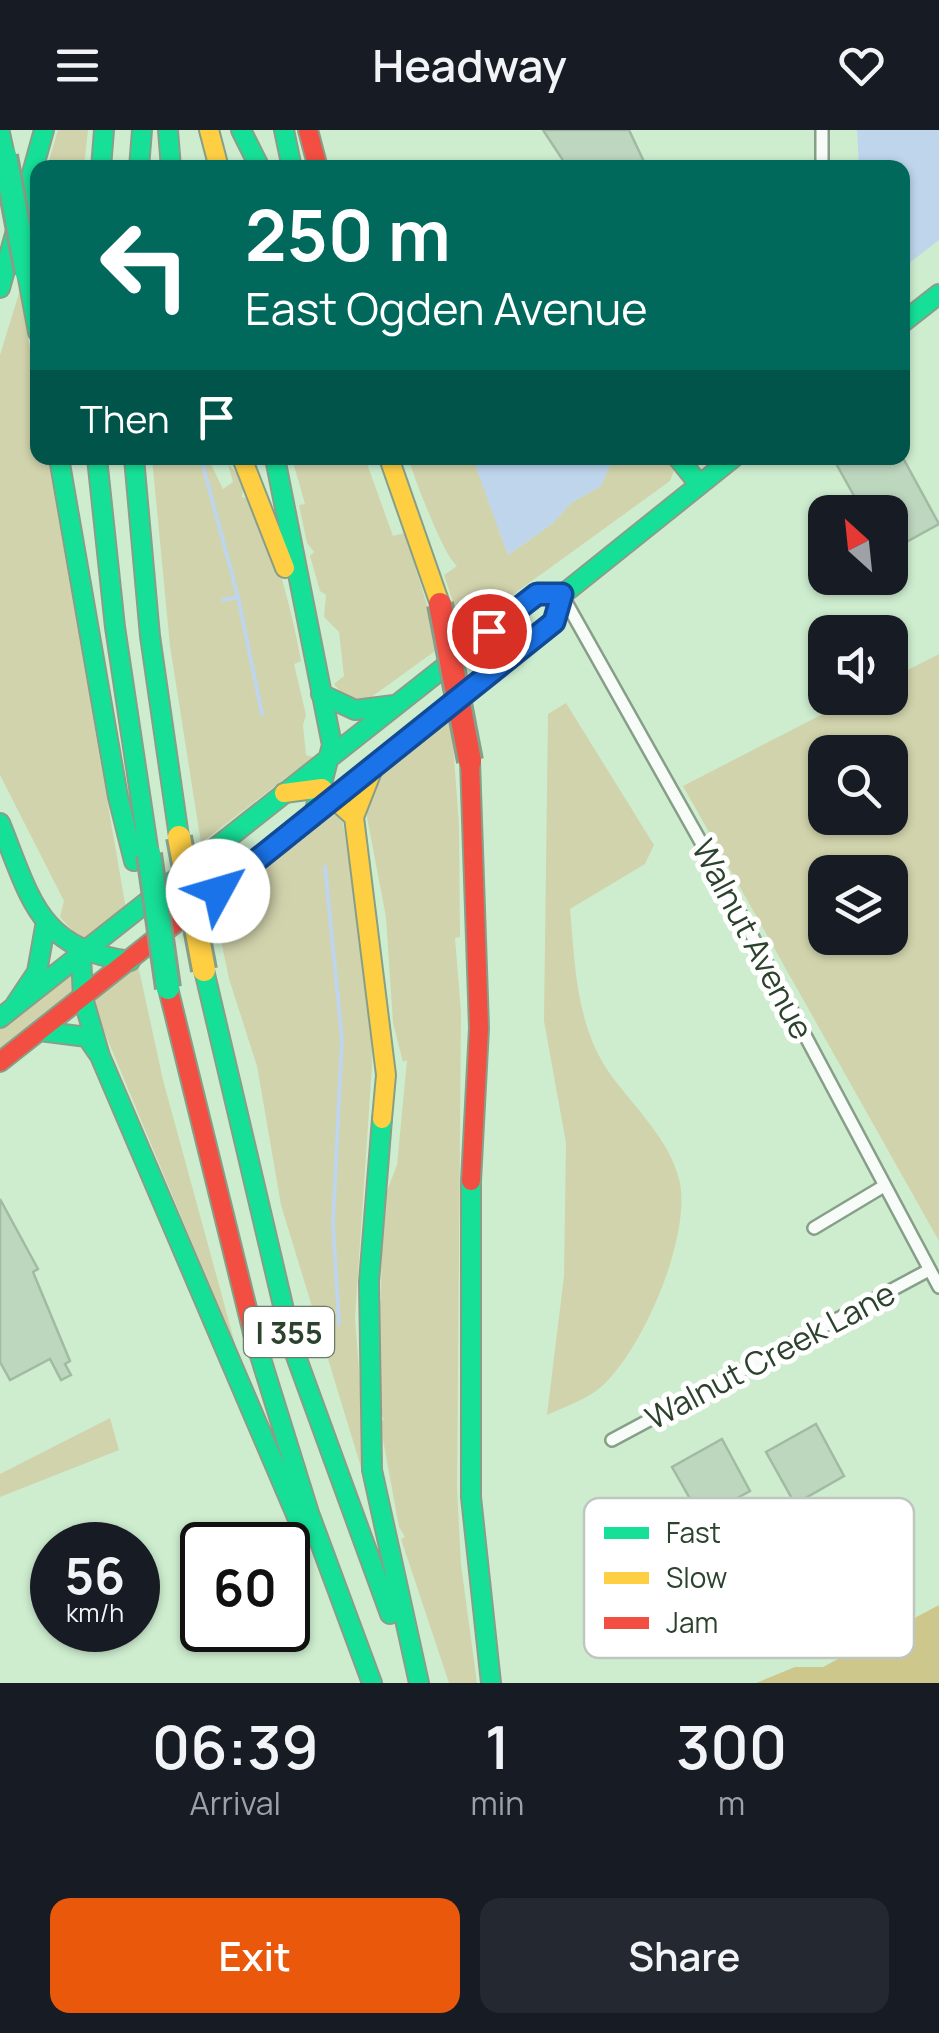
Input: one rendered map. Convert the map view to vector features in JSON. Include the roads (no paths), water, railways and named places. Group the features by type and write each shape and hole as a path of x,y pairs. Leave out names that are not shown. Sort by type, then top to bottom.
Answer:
{"main road":[{"path":"36,160 44,130"},
{"path":"102,160 104,130"},
{"path":"140,160 142,130"},
{"path":"168,130 170,160"},
{"path":"209,130 218,160"},
{"path":"241,130 256,160"},
{"path":"284,130 290,160"},
{"path":"308,130 316,160"},
{"path":"2,145 30,285"},
{"path":"0,288 30,180"},
{"path":"910,317 939,294"},
{"path":"59,465 118,797 141,858"},
{"path":"98,465 141,858"},
{"name":"I 355","path":"135,465 150,636 204,970 293,1348 417,1683"},
{"path":"245,465 304,618"},
{"path":"276,465 332,755 328,793"},
{"path":"391,465 440,604 470,762 479,1028 471,1136 471,1497 492,1683"},
{"path":"684,465 699,484"},
{"path":"0,1062 314,814 328,793 374,766 554,622 562,594 724,465"},
{"path":"7,1012 537,594 562,594"},
{"path":"322,694 336,707 352,711 394,705"},
{"path":"374,766 354,816 386,1075 368,1282 372,1470 417,1683"},
{"path":"284,792 328,793 354,816"},
{"path":"0,822 45,926 81,954 130,961"},
{"name":"I 355","path":"141,858 223,1232 341,1608 372,1683"},
{"path":"7,1012 37,972 45,926"},
{"path":"81,954 83,998 100,1056 288,1502 341,1608"},
{"path":"40,1032 87,1038 100,1056"}],"street":[{"path":"822,130 822,160"},
{"name":"Walnut Avenue","path":"562,594 725,885 939,1287"},
{"path":"814,1228 884,1186"},
{"name":"Walnut Creek Lane","path":"612,1440 929,1270"}],"water":[{"path":"857,130 939,130 939,240 910,263 910,160 859,160"},
{"path":"475,465 610,465 601,486 571,503 553,523 508,555"}],"waterway":[{"path":"203,465 238,597 262,714"},
{"path":"223,600 238,597"},
{"path":"325,867 342,1039 333,1223 339,1324"}]}
